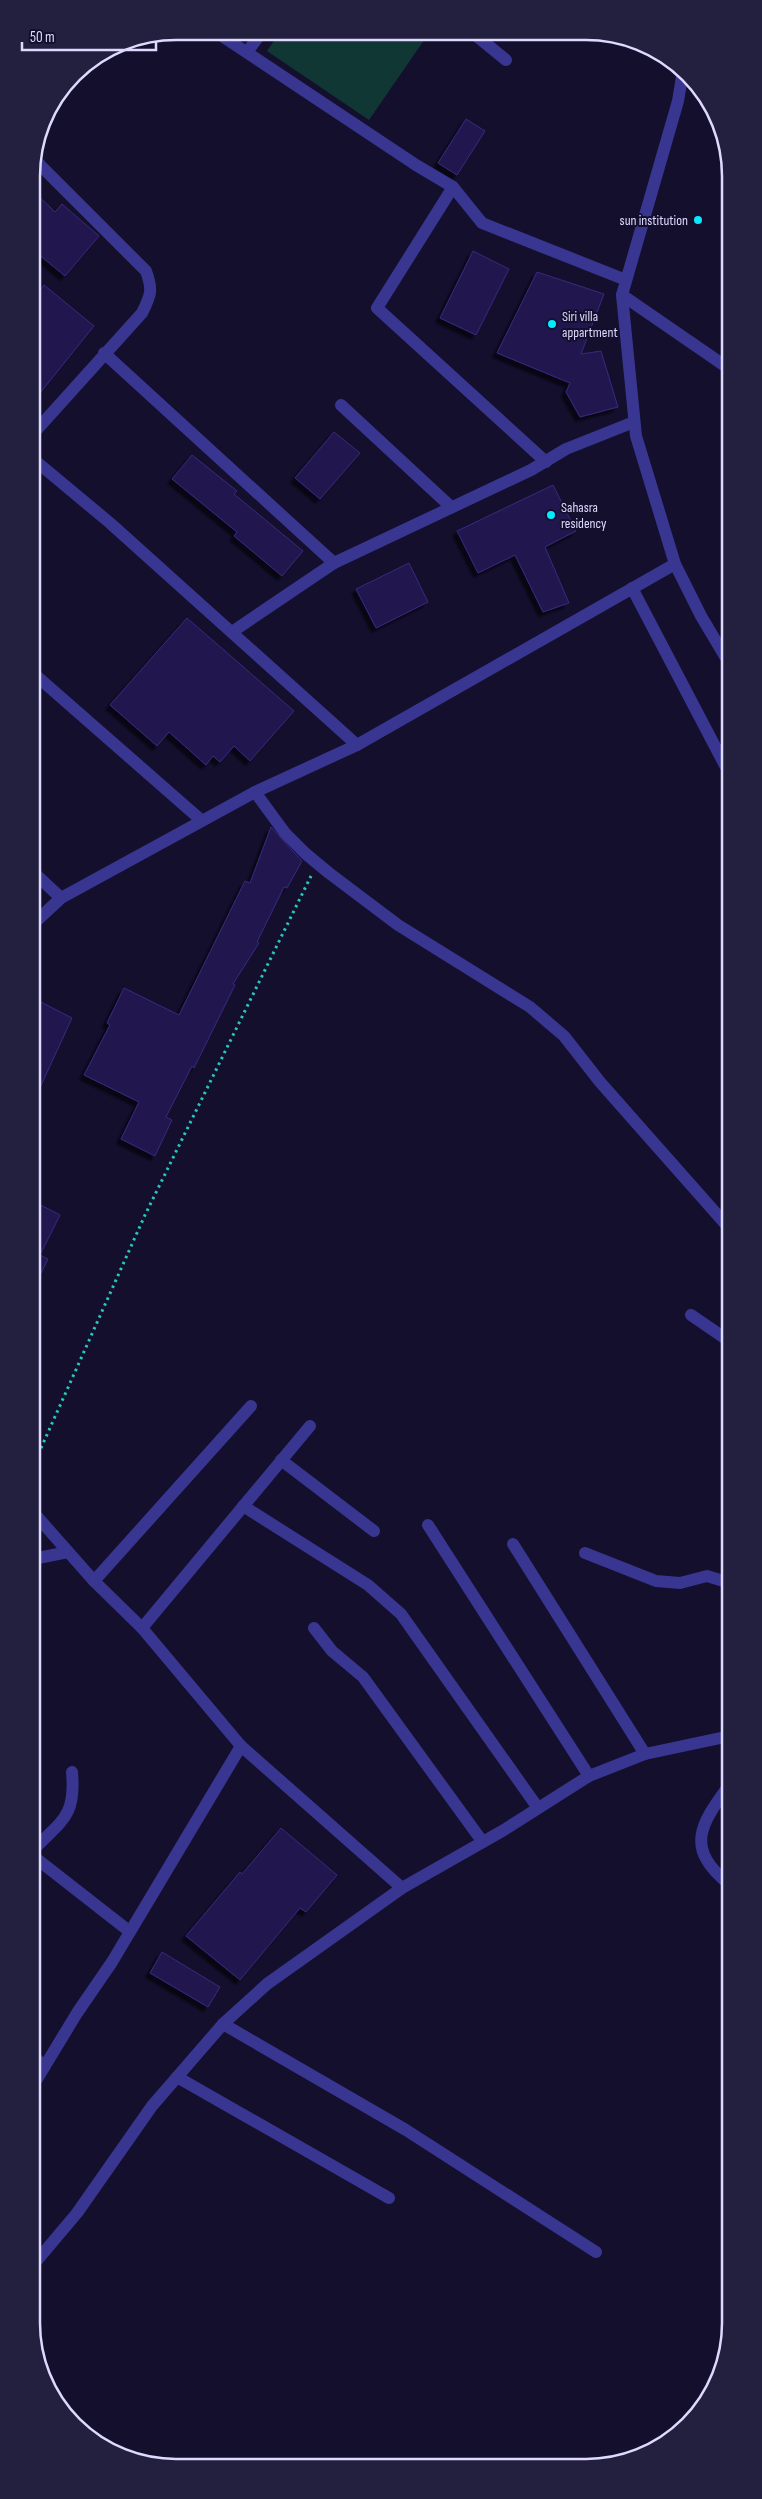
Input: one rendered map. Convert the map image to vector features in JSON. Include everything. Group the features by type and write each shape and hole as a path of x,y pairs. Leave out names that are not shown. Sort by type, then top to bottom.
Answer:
{"street":[{"path":"228,40 408,160 453,187 482,223 626,280"},
{"path":"247,52 256,40"},
{"path":"482,40 506,60"},
{"path":"682,80 678,101 622,295 636,436 675,564 701,616 722,651"},
{"path":"40,165 146,271 152,286 146,306 142,312 40,426"},
{"path":"453,187 377,308 546,462"},
{"path":"622,295 722,364"},
{"path":"104,353 334,563"},
{"path":"341,405 451,507"},
{"path":"232,632 334,563 546,462 566,449 634,422"},
{"path":"40,465 110,523 357,745"},
{"path":"40,918 61,898 201,820 255,792 357,745 675,564"},
{"path":"632,588 722,760"},
{"path":"40,679 201,820"},
{"path":"255,792 285,833 318,864 398,925 530,1007 557,1030 722,1220"},
{"path":"40,878 61,898"},
{"path":"691,1315 722,1336"},
{"path":"94,1581 250,1406"},
{"path":"142,1628 310,1426"},
{"path":"281,1460 374,1531"},
{"path":"243,1506 368,1585 401,1614 538,1808"},
{"path":"40,1520 94,1581 142,1628 241,1746 402,1888"},
{"path":"428,1525 589,1776"},
{"path":"513,1544 645,1754"},
{"path":"40,1558 68,1552"},
{"path":"585,1553 656,1582 680,1583 707,1576 722,1581"},
{"path":"314,1628 332,1651 364,1676 482,1841"},
{"path":"40,2257 76,2213 152,2106 223,2024 267,1984 402,1888 589,1776 645,1754 722,1738"},
{"path":"40,2074 129,1932 241,1746"},
{"path":"40,1843 66,1816 73,1803 72,1772"},
{"path":"722,1795 708,1813 700,1835 703,1855 713,1871 722,1878"},
{"path":"40,1862 129,1932"},
{"path":"223,2024 406,2130 596,2252"},
{"path":"40,2063 44,2067"},
{"path":"177,2077 389,2198"}],"path":[{"path":"40,1450 144,1215 318,864"}],"green space":[{"path":"275,40 424,40 369,120 267,51"}],"building":[{"path":"466,119 485,131 457,175 438,163"},
{"path":"40,198 55,212 62,204 99,236 65,276 40,256"},
{"path":"473,251 509,269 476,335 440,318"},
{"name":"Siri villa appartment","path":"537,272 604,294 581,354 601,351 618,407 580,417 566,392 570,383 497,353"},
{"path":"44,285 94,326 40,393 40,290"},
{"path":"334,432 360,453 320,499 295,478"},
{"path":"192,455 237,491 234,494 303,551 282,576 234,536 237,532 172,479"},
{"path":"553,485 576,531 545,547 569,603 543,612 515,555 478,573 457,531"},
{"path":"409,563 428,602 376,628 356,589"},
{"path":"187,618 294,711 250,761 234,746 220,762 213,756 206,765 169,732 157,746 110,705"},
{"path":"271,827 302,861 287,888 284,887 257,942 259,943 233,984 235,985 194,1068 192,1066 166,1117 172,1120 155,1156 121,1139 139,1102 84,1075 110,1025 107,1023 124,988 179,1015 245,881 250,883"},
{"path":"40,1002 72,1018 40,1088"},
{"path":"40,1205 60,1215 40,1255"},
{"path":"40,1255 48,1259 40,1276"},
{"path":"281,1828 337,1875 306,1912 300,1908 240,1980 186,1936 240,1872 242,1874"},
{"path":"162,1952 220,1987 208,2007 150,1973"}],"place":[{"name":"sun institution","path":"698,220"},
{"name":"Siri villa appartment","path":"552,324"},
{"name":"Sahasra residency","path":"551,515"}]}
